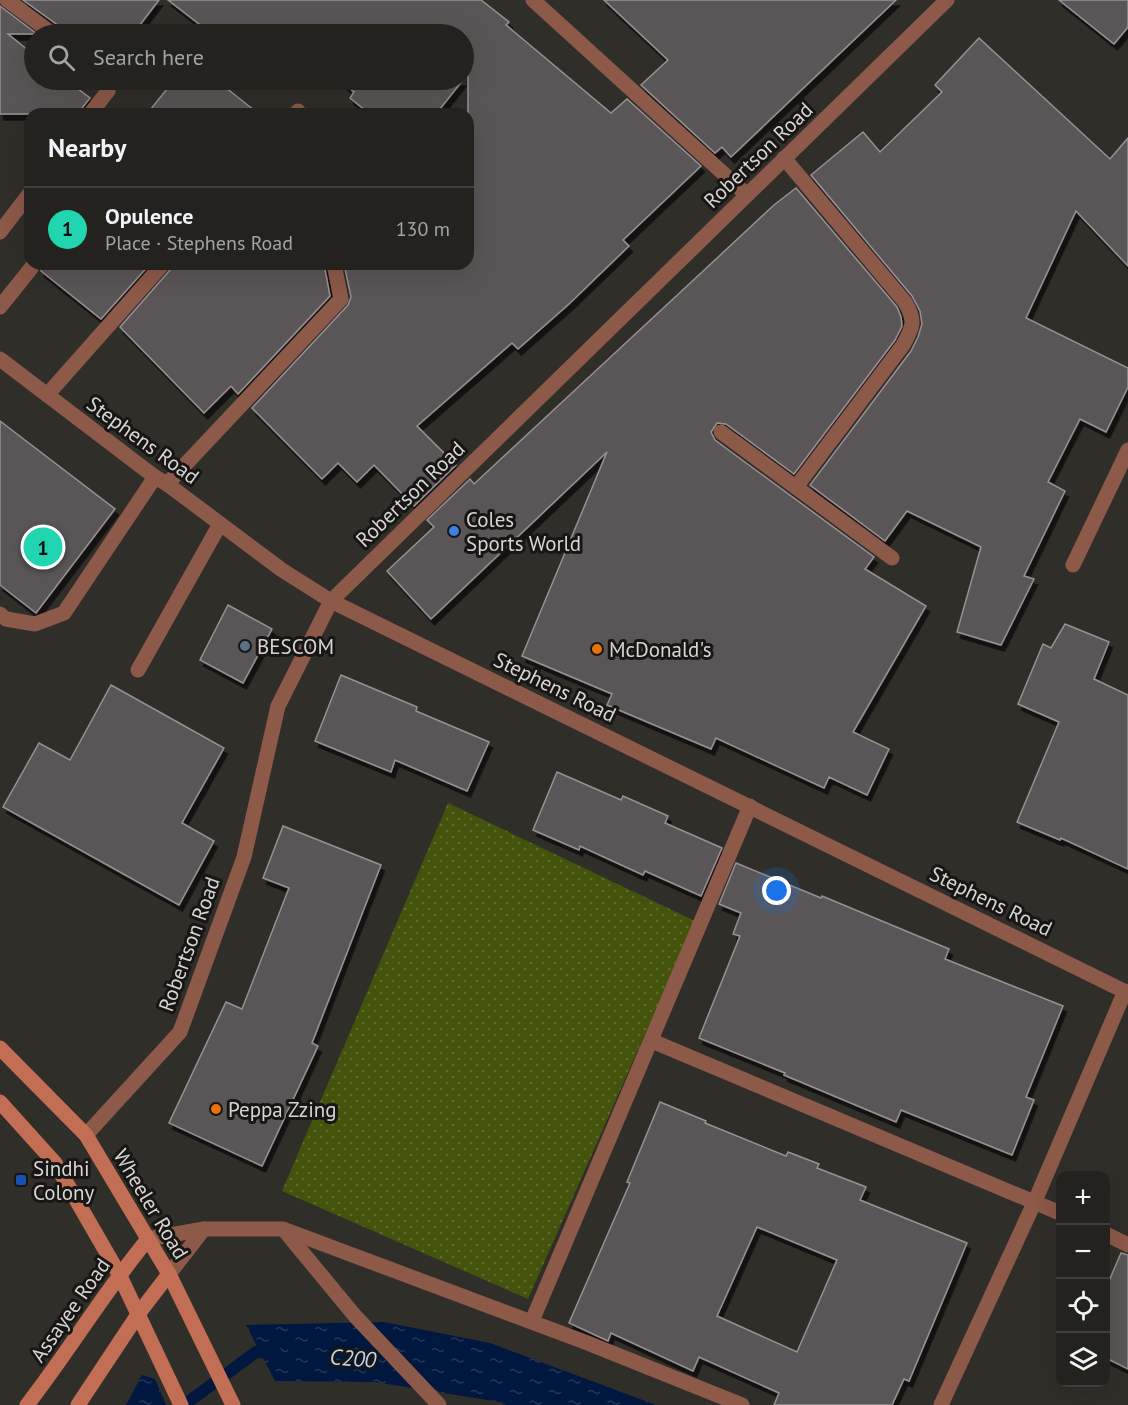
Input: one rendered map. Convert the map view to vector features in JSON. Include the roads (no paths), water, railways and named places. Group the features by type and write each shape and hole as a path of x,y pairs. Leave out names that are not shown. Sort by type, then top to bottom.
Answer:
{"main road":[{"name":"Wheeler Road","path":"0,1048 86,1135 169,1274 231,1400"},
{"path":"0,1101 55,1163 119,1274 181,1405"},
{"name":"Assayee Road","path":"27,1405 54,1370 119,1274 148,1239"},
{"path":"78,1405 139,1313 169,1274"}],"street":[{"path":"7,0 39,24"},
{"path":"532,0 747,195"},
{"name":"Robertson Road","path":"86,1135 180,1032 244,857 278,706 331,601 947,0"},
{"path":"95,108 108,90"},
{"path":"784,158 904,302 912,315 911,330 903,345 796,487"},
{"path":"0,232 24,201"},
{"path":"0,307 30,270"},
{"path":"47,395 158,270"},
{"path":"0,614 6,619 35,624 64,613 161,481 341,299 335,270"},
{"name":"Stephens Road","path":"0,359 282,570 331,601 1127,992"},
{"path":"721,432 892,558"},
{"path":"1073,565 1128,450"},
{"path":"138,670 220,524"},
{"path":"532,1322 750,806"},
{"path":"941,1405 1035,1201 1127,992"},
{"path":"652,1041 1056,1211"},
{"path":"148,1239 204,1229 283,1229 532,1322 742,1405"},
{"path":"169,1274 204,1229"},
{"path":"283,1229 355,1316 439,1405"},
{"path":"1110,1236 1128,1245"}],"water":[{"path":"384,1322 490,1343 656,1405 506,1405 500,1402 375,1382 275,1381 246,1325"},
{"path":"142,1375 155,1379 166,1405 126,1405"}],"waterway":[{"name":"C200","path":"184,1405 256,1352 276,1353"}],"place":[{"name":"Coles Sports World","path":"454,531"},
{"name":"Opulence","path":"43,547"},
{"name":"BESCOM","path":"245,646"},
{"name":"McDonald's","path":"597,649"},
{"name":"Peppa Zzing","path":"216,1109"},
{"name":"Sindhi Colony","path":"21,1180"}]}
